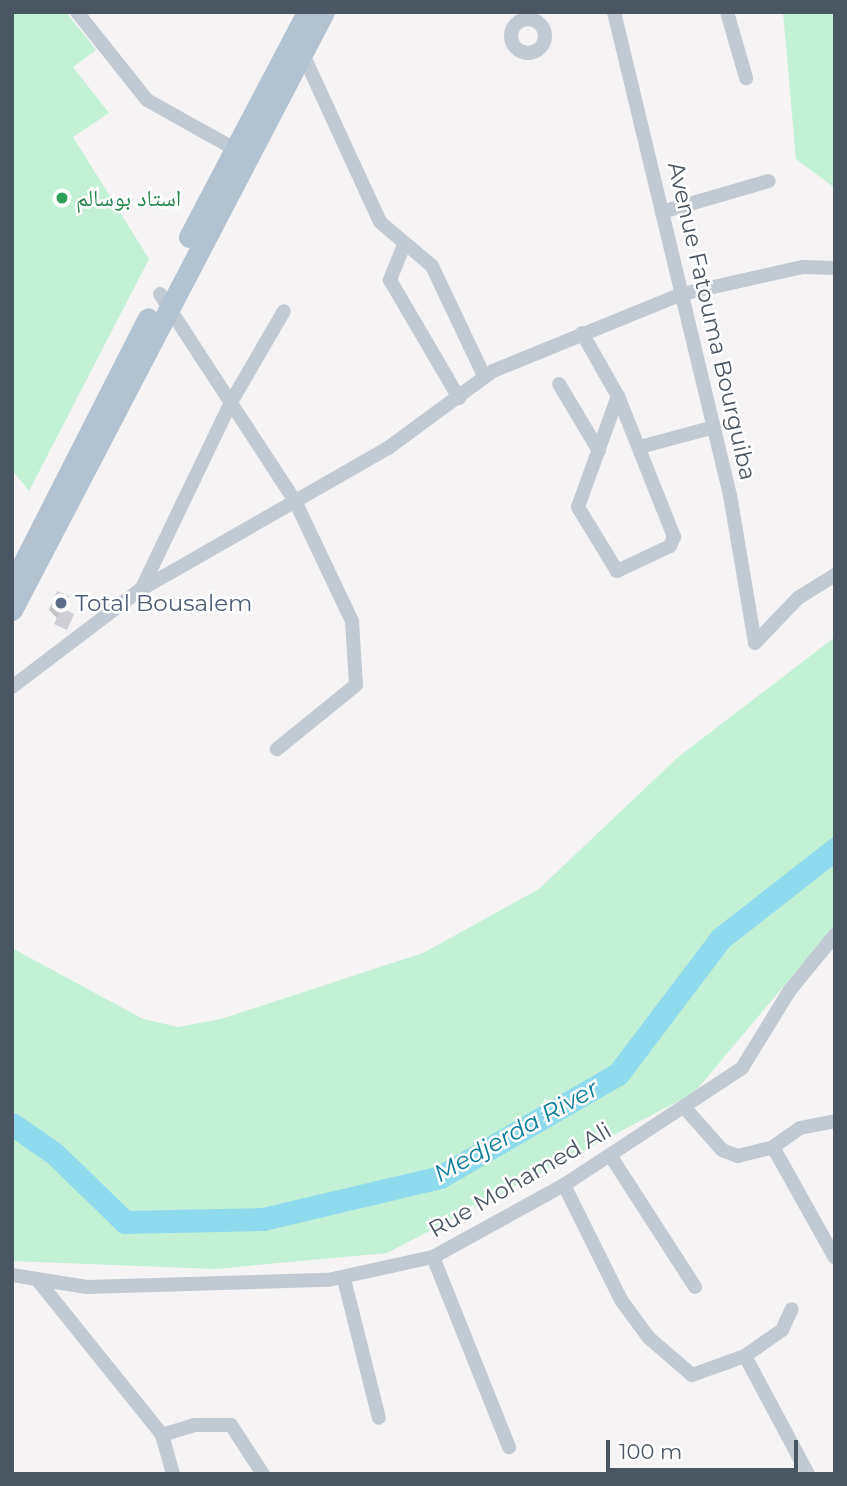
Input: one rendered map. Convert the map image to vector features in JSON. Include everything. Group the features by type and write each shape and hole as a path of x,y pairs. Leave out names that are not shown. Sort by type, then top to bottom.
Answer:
{"main road":[{"path":"12,610 67,492 299,45 307,12"},
{"path":"220,195 233,148 299,45 324,12"},
{"path":"12,585 67,492"}],"street":[{"path":"77,12 147,100 233,148"},
{"name":"Avenue Fatouma Bourguiba","path":"614,12 714,427 755,643 798,598 835,575"},
{"path":"727,12 746,78"},
{"path":"299,45 380,222 432,266 484,376"},
{"path":"662,212 769,181"},
{"path":"404,245 390,280 459,398"},
{"path":"12,687 140,590 295,501 459,398 484,376 582,332 682,294 803,267 835,268"},
{"path":"165,300 295,501 345,597 360,672 348,696 277,749"},
{"path":"140,590 231,402 284,311"},
{"path":"582,332 618,396 640,447 673,542 617,571 578,507 618,396"},
{"path":"559,384 599,451"},
{"path":"640,447 714,427"},
{"name":"Rue Mohamed Ali","path":"12,1275 40,1283 344,1279 433,1257 565,1185 684,1107 750,1059 834,933"},
{"path":"684,1107 728,1154 773,1147 800,1128 835,1121"},
{"path":"773,1147 835,1258"},
{"path":"610,1155 695,1287"},
{"path":"565,1185 626,1307 673,1363 692,1375 745,1356 782,1330 792,1309"},
{"path":"433,1257 509,1447"},
{"path":"344,1279 379,1418"},
{"path":"40,1283 162,1435 173,1474"},
{"path":"745,1356 808,1474"},
{"path":"162,1435 194,1425 231,1425 263,1474"}],"green space":[{"name":"استاد بوسالم","path":"12,12 66,12 96,50 73,67 109,113 73,137 149,259 29,491 12,470"},
{"path":"783,12 835,12 835,188 796,159"},
{"path":"835,637 835,938 819,944 694,1093 387,1253 215,1269 12,1261 12,948 143,1019 178,1027 221,1019 423,953 539,889 677,758"}],"building":[{"path":"57,591 70,596 64,609 74,614 67,630 54,624 60,611 50,607"}],"waterway":[{"name":"Medjerda River","path":"12,1124 55,1154 125,1222 263,1219 440,1177 618,1074 721,938 835,849"}],"place":[{"name":"استاد بوسالم","path":"62,198"},
{"name":"Total Bousalem","path":"61,603"}]}
